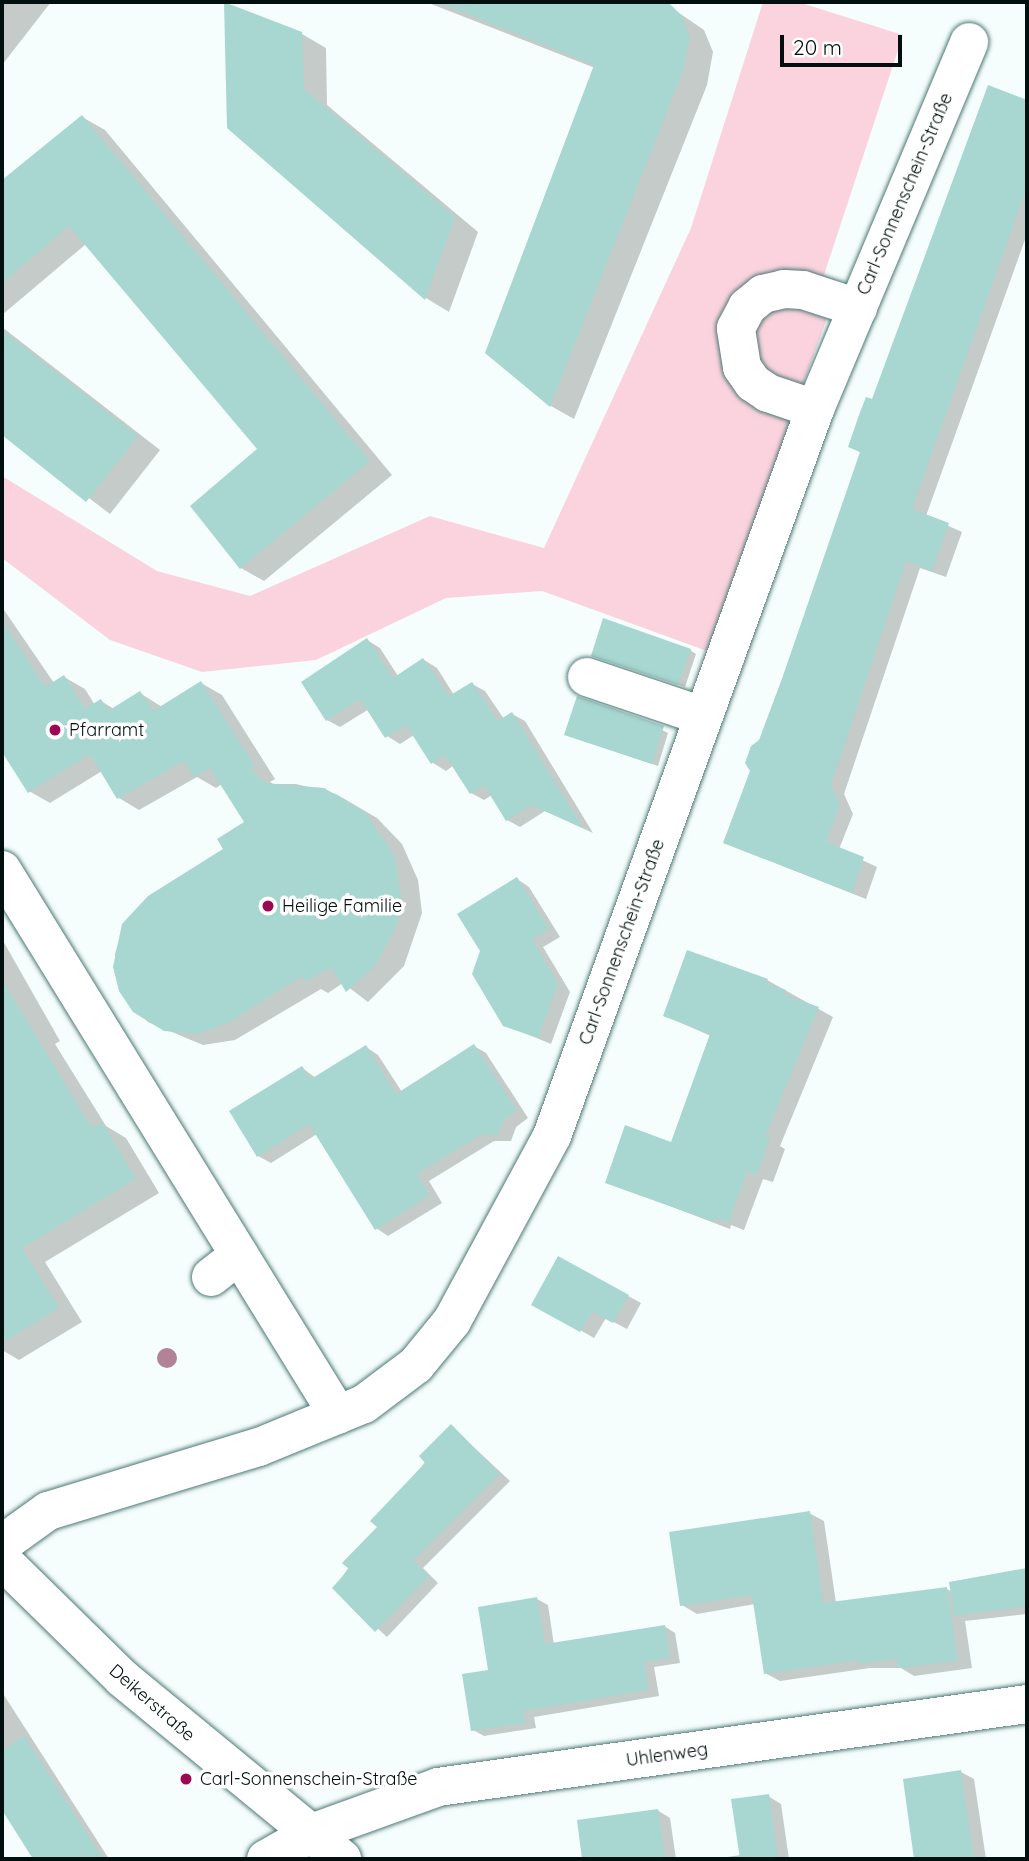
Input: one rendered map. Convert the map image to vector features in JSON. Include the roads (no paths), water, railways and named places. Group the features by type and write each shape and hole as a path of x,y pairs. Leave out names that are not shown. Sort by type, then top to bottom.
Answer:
{"street":[{"name":"Carl-Sonnenschein-Straße","path":"2,1544 48,1511 259,1447 338,1415 391,1387 436,1342 527,1189 552,1136 815,409 969,42"},
{"name":"Carl-Sonnenschein-Straße","path":"815,409 768,393 753,383 742,367 736,328 747,307 763,294 783,289 803,290 858,308"},
{"path":"587,677 703,716"},
{"path":"2,870 225,1266 338,1415"},
{"name":"Deikerstraße","path":"2,1560 122,1678 207,1751 314,1832 342,1859"},
{"name":"Uhlenweg","path":"266,1859 314,1832 438,1787 1027,1704"}],"place":[{"name":"Pfarramt","path":"55,730"},
{"name":"Heilige Familie","path":"268,906"},
{"name":"Carl-Sonnenschein-Straße","path":"186,1779"}]}
